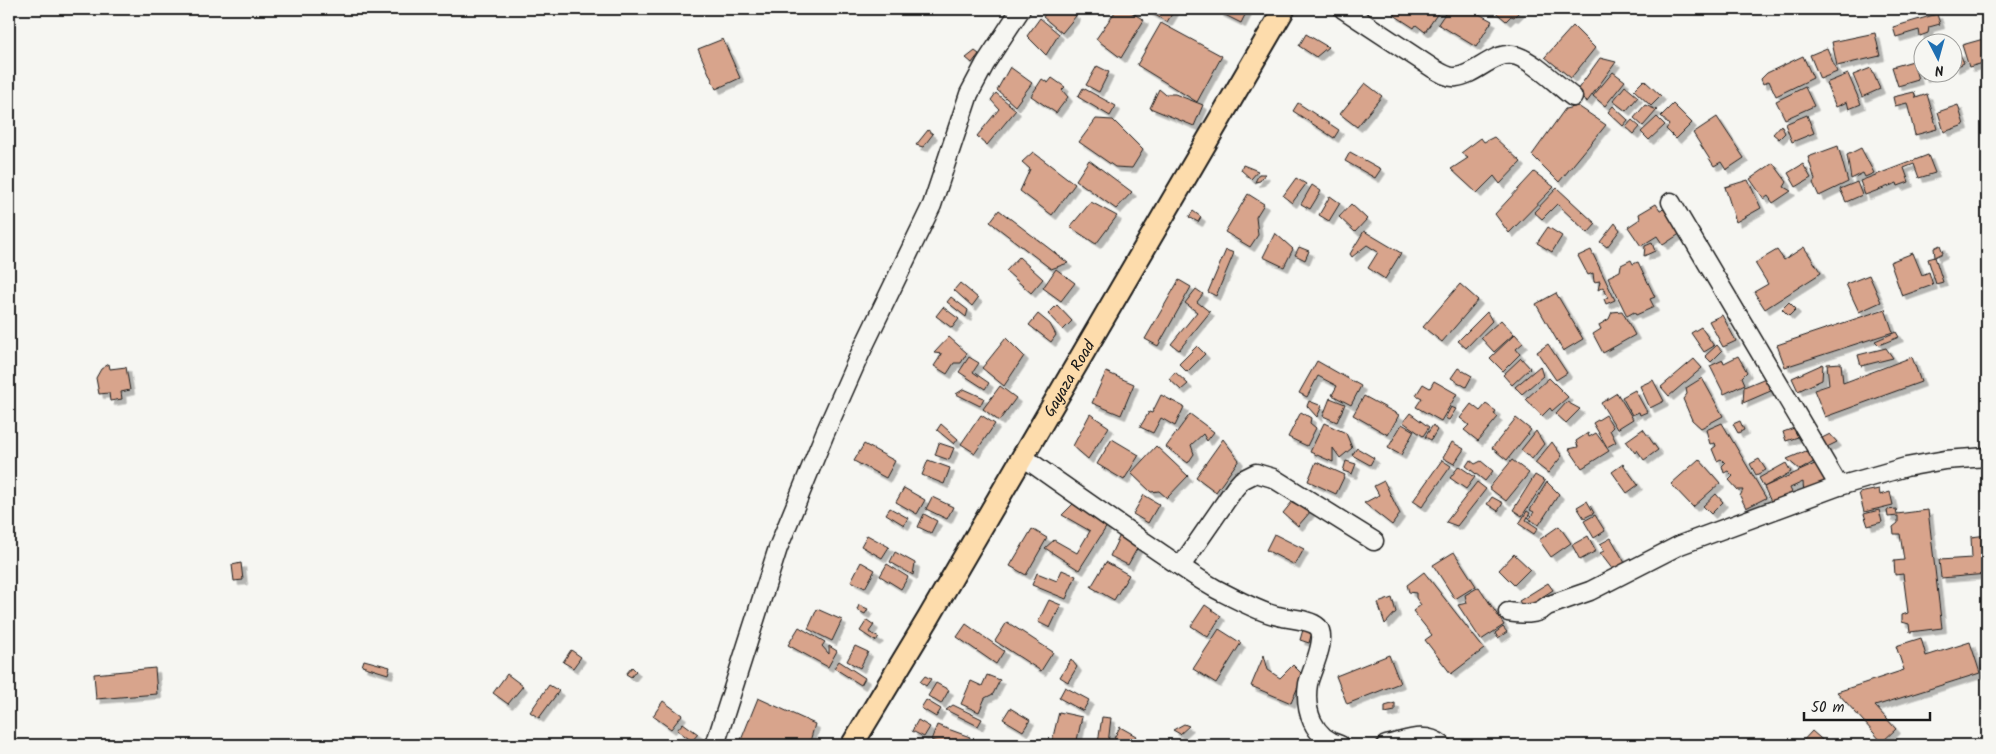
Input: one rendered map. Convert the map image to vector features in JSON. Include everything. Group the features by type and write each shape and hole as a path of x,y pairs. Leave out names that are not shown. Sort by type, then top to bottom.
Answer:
{"main road":[{"name":"Gayaza Road","path":"852,745 928,619 1284,9"}],"street":[{"path":"715,745 778,548 825,433 860,354 932,205 969,94 985,64 1021,9"},
{"path":"1344,9 1434,70 1449,76 1456,77 1466,74 1494,58 1515,55 1530,63 1573,97"},
{"path":"1670,202 1839,486"},
{"path":"1022,456 1181,566 1216,588 1274,616 1306,621 1317,625 1321,633 1321,642 1308,686 1309,706 1318,733 1332,743 1340,745"},
{"path":"1508,612 1528,615 1543,610 1547,606 1590,592 1680,545 1839,486 1906,468 1945,460 1987,457"},
{"path":"1181,566 1235,488 1242,480 1256,473 1273,478 1374,541"},
{"path":"1386,745 1423,737 1437,741 1442,745"}],"building":[{"path":"1049,9 1067,9 1076,16 1062,33 1043,17"},
{"path":"1117,9 1126,9 1144,20 1121,58 1096,39"},
{"path":"1145,9 1175,9 1167,22"},
{"path":"1220,9 1248,9 1241,23 1219,12"},
{"path":"1392,9 1432,9 1438,13 1425,32 1416,25 1414,28 1394,15 1395,10"},
{"path":"1448,9 1470,9 1492,21 1476,47 1438,24"},
{"path":"1492,9 1522,9 1514,17 1511,16 1506,21"},
{"path":"1937,14 1940,24 1929,27 1928,32 1919,32 1919,30 1896,37 1893,27"},
{"path":"1040,18 1059,34 1046,55 1027,36"},
{"path":"1161,23 1222,56 1197,102 1137,65"},
{"path":"1573,26 1595,48 1571,78 1545,57"},
{"path":"1875,33 1880,56 1837,66 1832,42"},
{"path":"1306,34 1328,47 1316,57 1299,46"},
{"path":"1987,38 1987,62 1969,67 1964,44"},
{"path":"723,39 740,78 716,89 698,49"},
{"path":"1827,48 1837,72 1820,79 1810,55"},
{"path":"975,51 979,54 972,63 966,58"},
{"path":"1803,56 1813,78 1776,96 1769,81 1763,84 1761,79 1767,73"},
{"path":"1600,58 1616,62 1587,102 1575,93"},
{"path":"1913,61 1914,81 1898,86 1892,67"},
{"path":"1097,66 1109,72 1099,92 1086,85"},
{"path":"1010,67 1032,83 1015,106 997,90"},
{"path":"1871,68 1880,89 1862,97 1853,75"},
{"path":"1613,72 1625,81 1605,106 1593,96"},
{"path":"1848,74 1861,104 1849,109 1847,102 1836,107 1826,83"},
{"path":"1052,78 1065,87 1062,90 1068,97 1056,113 1031,96 1042,79 1048,83"},
{"path":"1644,80 1661,96 1651,106 1634,90"},
{"path":"1365,83 1382,96 1357,127 1340,114"},
{"path":"1625,86 1638,97 1626,111 1613,101"},
{"path":"1805,87 1814,106 1785,119 1776,101"},
{"path":"1083,88 1116,106 1110,116 1078,97"},
{"path":"1159,89 1165,94 1175,94 1203,105 1194,126 1150,108"},
{"path":"1914,92 1916,98 1927,94 1937,129 1915,135 1907,103 1895,106 1893,97"},
{"path":"996,93 1016,110 987,145 977,136 999,109 991,100"},
{"path":"1298,103 1339,130 1334,138 1293,111"},
{"path":"1673,104 1692,123 1676,139 1666,129 1669,125 1661,116"},
{"path":"1645,105 1657,110 1643,126 1634,118"},
{"path":"1958,105 1964,125 1944,132 1938,112"},
{"path":"1578,106 1606,125 1559,182 1532,155 1565,109"},
{"path":"1613,106 1628,120 1623,126 1608,112"},
{"path":"1807,115 1814,133 1792,142 1785,124"},
{"path":"1657,117 1665,125 1649,140 1641,132"},
{"path":"1717,117 1744,158 1726,170 1721,162 1714,166 1693,133"},
{"path":"1096,119 1113,120 1143,150 1132,168 1115,167 1079,142"},
{"path":"1632,120 1640,127 1634,134 1626,127"},
{"path":"1781,125 1785,133 1779,139 1773,134"},
{"path":"928,130 933,134 923,147 916,145"},
{"path":"1494,137 1521,162 1500,184 1494,176 1477,193 1451,169 1468,158 1461,153 1481,138 1484,142"},
{"path":"1838,146 1848,182 1819,196 1813,183 1815,180 1808,157"},
{"path":"1861,148 1874,173 1865,177 1863,173 1851,179 1847,155"},
{"path":"1033,152 1075,184 1052,215 1020,191 1030,169 1022,162"},
{"path":"1350,152 1381,169 1375,178 1345,161"},
{"path":"1928,155 1935,173 1919,178 1914,164 1904,168 1909,182 1898,186 1897,183 1865,195 1860,181"},
{"path":"1089,160 1132,192 1116,209 1076,180"},
{"path":"1773,163 1787,182 1784,187 1791,191 1773,203 1768,196 1764,199 1750,179"},
{"path":"1803,164 1811,178 1796,187 1788,173"},
{"path":"1243,165 1258,171 1251,179 1241,170"},
{"path":"1534,172 1554,187 1509,233 1495,214"},
{"path":"1259,174 1265,174 1260,181 1255,182"},
{"path":"1296,178 1306,184 1292,203 1283,196"},
{"path":"1748,180 1761,208 1736,222 1725,187"},
{"path":"1857,182 1862,195 1846,202 1840,189"},
{"path":"1312,185 1321,191 1310,209 1301,204"},
{"path":"1557,188 1596,224 1588,233 1557,204 1542,219 1534,212"},
{"path":"1248,194 1264,204 1256,217 1258,235 1250,247 1225,232"},
{"path":"1330,196 1340,203 1329,221 1319,215"},
{"path":"1091,202 1117,216 1096,244 1070,227"},
{"path":"1351,204 1367,219 1355,232 1339,217"},
{"path":"1656,204 1660,210 1665,209 1681,233 1663,245 1657,236 1641,246 1628,227 1640,219 1639,214"},
{"path":"999,210 1068,263 1051,269 990,222"},
{"path":"1193,211 1201,217 1198,222 1189,217"},
{"path":"1615,223 1620,230 1607,247 1600,242"},
{"path":"1548,227 1562,236 1552,252 1537,243"},
{"path":"1364,231 1401,253 1385,279 1368,268 1378,252 1367,245 1352,257 1350,254"},
{"path":"1275,233 1293,249 1284,267 1263,257"},
{"path":"1652,243 1655,251 1644,256 1645,246"},
{"path":"1940,245 1943,253 1935,257 1934,248"},
{"path":"1299,247 1309,251 1305,260 1295,255"},
{"path":"1804,247 1821,273 1765,309 1754,292 1768,284 1755,263 1777,250 1784,260"},
{"path":"1226,250 1234,253 1216,296 1208,292"},
{"path":"1591,250 1615,300 1606,304 1604,299 1608,297 1603,287 1598,290 1600,281 1594,282 1593,273 1588,275 1578,256"},
{"path":"1913,253 1922,275 1929,272 1933,285 1902,296 1890,262"},
{"path":"1019,257 1043,279 1031,293 1006,271"},
{"path":"1935,257 1943,282 1936,284 1928,259"},
{"path":"1631,260 1633,264 1638,262 1655,297 1650,299 1654,307 1636,315 1634,312 1627,316 1608,277 1620,271 1621,265"},
{"path":"1056,269 1075,283 1061,301 1043,288"},
{"path":"1869,275 1881,302 1859,312 1846,284"},
{"path":"1179,280 1191,287 1158,346 1145,339"},
{"path":"960,283 978,298 972,306 954,290"},
{"path":"1460,284 1478,300 1442,342 1423,327"},
{"path":"1196,289 1203,294 1197,302 1210,312 1179,350 1171,344 1197,312 1185,303"},
{"path":"1556,293 1583,339 1563,351 1536,304"},
{"path":"951,297 968,310 966,317 947,302"},
{"path":"1789,302 1796,309 1789,316 1782,309"},
{"path":"1057,305 1072,321 1063,330 1048,314"},
{"path":"943,307 959,319 952,328 936,316"},
{"path":"1885,309 1893,332 1785,367 1777,345"},
{"path":"1622,311 1635,335 1603,353 1593,334 1601,329 1599,325 1609,319 1612,312"},
{"path":"1487,312 1492,321 1466,348 1458,341"},
{"path":"1038,314 1050,324 1056,335 1051,342 1029,325"},
{"path":"1722,315 1736,341 1723,347 1709,321"},
{"path":"1501,320 1514,334 1494,352 1481,338"},
{"path":"1701,327 1714,346 1704,352 1691,333"},
{"path":"1896,332 1899,337 1879,345 1875,341"},
{"path":"1515,334 1523,343 1516,349 1520,354 1503,371 1490,358"},
{"path":"949,337 967,353 961,363 954,363 947,374 934,366 942,354 934,353"},
{"path":"1006,338 1024,356 1004,386 982,368"},
{"path":"1548,344 1567,373 1556,380 1537,352"},
{"path":"1717,345 1722,351 1711,362 1705,356"},
{"path":"1197,346 1205,354 1187,372 1179,364"},
{"path":"1886,348 1893,358 1861,366 1858,355"},
{"path":"1738,356 1747,372 1742,377 1745,384 1724,394 1710,366 1723,360 1724,363"},
{"path":"969,357 979,363 973,372 989,383 985,389 959,372"},
{"path":"1912,357 1921,382 1825,417 1814,390 1829,385 1827,364 1841,363 1843,383"},
{"path":"1521,358 1530,368 1512,385 1503,375"},
{"path":"1694,359 1702,368 1669,396 1661,387"},
{"path":"1317,361 1361,386 1351,405 1332,395 1337,386 1318,376 1307,397 1299,393"},
{"path":"109,364 110,369 126,367 130,390 121,392 122,399 110,401 109,393 99,394 96,378 101,369"},
{"path":"1823,364 1822,380 1798,391 1792,378"},
{"path":"1540,366 1543,376 1522,394 1515,387"},
{"path":"1458,368 1472,376 1466,387 1451,378"},
{"path":"1106,372 1134,384 1121,415 1092,403"},
{"path":"1175,372 1188,384 1181,390 1169,379"},
{"path":"1768,377 1773,390 1743,403 1744,387"},
{"path":"1549,378 1568,397 1552,411 1550,408 1542,416 1526,399"},
{"path":"1702,378 1723,416 1701,428 1692,420 1683,399 1687,394 1686,388"},
{"path":"1653,380 1664,401 1650,408 1640,386"},
{"path":"1434,381 1457,394 1441,421 1416,407 1422,398 1416,395 1423,384 1430,388"},
{"path":"1000,386 1016,398 999,421 983,409"},
{"path":"964,389 984,398 980,406 956,394"},
{"path":"1635,390 1647,412 1640,415 1639,412 1632,415 1622,397"},
{"path":"1617,393 1633,419 1617,429 1601,403"},
{"path":"1161,395 1184,407 1175,426 1161,418 1153,433 1140,427 1149,412 1152,413"},
{"path":"1364,396 1399,415 1388,435 1353,415"},
{"path":"1330,398 1345,404 1337,422 1323,416"},
{"path":"1309,401 1322,406 1317,417 1307,406"},
{"path":"1567,402 1580,409 1566,423 1556,414"},
{"path":"1471,404 1480,411 1486,404 1496,411 1494,414 1498,417 1478,441 1464,430 1469,425 1460,418"},
{"path":"1451,407 1456,409 1449,420 1445,418"},
{"path":"1301,412 1311,418 1310,423 1316,428 1307,446 1288,437"},
{"path":"1410,413 1429,427 1423,436 1403,422"},
{"path":"1090,414 1109,427 1088,459 1073,446"},
{"path":"1190,414 1214,432 1207,441 1203,434 1191,445 1194,454 1188,463 1166,447"},
{"path":"981,415 995,424 975,453 961,444"},
{"path":"1606,415 1613,427 1610,430 1616,442 1607,447 1593,423"},
{"path":"1516,418 1531,430 1507,460 1492,448"},
{"path":"1740,421 1744,430 1738,433 1733,424"},
{"path":"1324,423 1346,433 1352,448 1340,458 1333,448 1333,462 1310,452"},
{"path":"1722,423 1766,498 1746,508 1740,496 1743,490 1738,490 1729,480 1733,476 1728,471 1724,473 1722,466 1725,463 1721,459 1717,461 1712,449 1716,446 1715,443 1710,444 1706,430"},
{"path":"941,424 958,439 954,444 937,430"},
{"path":"1402,424 1414,431 1401,455 1388,448"},
{"path":"1433,425 1437,430 1431,440 1425,437"},
{"path":"1794,428 1798,437 1786,441 1783,432"},
{"path":"1643,429 1658,450 1644,460 1637,450 1635,453 1626,441"},
{"path":"1536,431 1544,444 1532,459 1521,450"},
{"path":"1588,433 1589,437 1596,433 1609,451 1582,468 1569,449 1578,447 1576,441"},
{"path":"1830,434 1837,442 1825,448 1820,439"},
{"path":"1112,439 1139,455 1124,480 1097,464"},
{"path":"1223,439 1239,460 1216,492 1196,477"},
{"path":"1452,442 1464,449 1454,464 1443,458"},
{"path":"1552,442 1562,456 1548,473 1535,463"},
{"path":"939,443 954,448 949,460 935,455"},
{"path":"864,444 895,461 886,478 854,461"},
{"path":"1156,446 1188,476 1167,498 1159,491 1151,492 1131,473"},
{"path":"1357,448 1374,458 1370,465 1352,455"},
{"path":"1806,451 1817,460 1800,470 1787,459"},
{"path":"1699,459 1720,483 1693,507 1671,484"},
{"path":"1759,459 1766,470 1756,475 1750,464"},
{"path":"928,460 950,468 944,484 922,475"},
{"path":"1442,460 1451,466 1422,507 1413,501"},
{"path":"1470,460 1475,464 1481,461 1493,471 1485,481 1466,466"},
{"path":"1512,460 1529,473 1506,501 1489,488"},
{"path":"1346,461 1356,464 1352,474 1343,471"},
{"path":"1316,462 1345,475 1336,494 1308,481"},
{"path":"1786,463 1791,472 1764,487 1759,478"},
{"path":"1817,463 1826,484 1804,494 1803,482 1790,488 1795,499 1774,508 1764,487"},
{"path":"1623,464 1638,485 1627,493 1612,472"},
{"path":"1459,466 1475,477 1466,489 1450,478"},
{"path":"1535,475 1545,481 1522,516 1513,510"},
{"path":"1384,481 1400,514 1392,525 1364,503 1379,495 1374,486"},
{"path":"1477,482 1486,489 1457,526 1446,522"},
{"path":"1547,482 1559,494 1539,525 1529,519 1534,512 1530,510"},
{"path":"904,488 925,500 917,514 896,502"},
{"path":"1879,489 1880,495 1890,492 1893,505 1864,512 1859,493"},
{"path":"1716,494 1723,502 1711,514 1703,506"},
{"path":"1144,495 1159,504 1148,523 1133,514"},
{"path":"932,497 953,507 947,519 926,509"},
{"path":"1492,497 1503,503 1498,511 1487,504"},
{"path":"1587,501 1594,513 1584,518 1577,507"},
{"path":"1292,502 1311,511 1298,526 1283,513"},
{"path":"1073,504 1107,526 1079,570 1045,548 1054,540 1077,553 1090,531 1062,515"},
{"path":"890,508 908,518 904,525 886,514"},
{"path":"1896,509 1897,514 1928,510 1942,628 1910,632 1909,624 1902,622 1902,615 1908,613 1903,574 1895,575 1894,561 1904,560 1900,534 1894,534 1893,527 1898,523 1898,516 1888,517 1887,510"},
{"path":"1879,510 1882,522 1868,526 1864,514"},
{"path":"1527,511 1530,513 1526,520 1538,528 1534,534 1519,524"},
{"path":"924,514 937,521 931,533 918,527"},
{"path":"1595,515 1605,531 1594,538 1584,521"},
{"path":"1559,526 1571,543 1551,557 1539,540"},
{"path":"1032,529 1047,538 1026,575 1010,566"},
{"path":"1274,534 1304,549 1295,565 1266,550"},
{"path":"867,535 889,547 882,558 861,546"},
{"path":"1120,535 1139,545 1128,565 1110,556"},
{"path":"1987,535 1987,574 1941,578 1939,560 1972,558 1971,537"},
{"path":"1588,536 1596,551 1580,560 1572,545"},
{"path":"1611,538 1625,563 1613,570 1600,553 1604,551 1600,544"},
{"path":"895,552 915,563 913,575 890,562"},
{"path":"1454,552 1476,586 1455,599 1433,565"},
{"path":"1514,554 1530,569 1514,585 1499,570"},
{"path":"861,562 875,570 865,588 851,581"},
{"path":"1106,562 1129,575 1114,600 1091,587"},
{"path":"241,563 243,580 234,581 232,565"},
{"path":"887,564 908,577 901,589 880,576"},
{"path":"1062,570 1076,576 1066,599 1032,585 1037,573 1057,581"},
{"path":"1424,572 1484,649 1451,674 1425,640 1432,635 1413,611 1421,605 1416,598 1416,593 1409,592 1407,585"},
{"path":"1548,583 1553,590 1542,597 1547,606 1528,615 1519,601"},
{"path":"1479,587 1504,625 1481,640 1458,605 1467,603 1465,595"},
{"path":"1392,598 1396,612 1385,624 1378,603"},
{"path":"1049,600 1061,605 1050,628 1038,622"},
{"path":"859,605 868,609 865,614 857,610"},
{"path":"1205,605 1221,616 1208,637 1191,626"},
{"path":"817,609 842,620 832,641 808,629"},
{"path":"867,620 874,625 869,632 879,638 875,641 860,631"},
{"path":"1007,622 1053,652 1041,671 995,641"},
{"path":"966,624 1004,651 996,664 957,637"},
{"path":"1304,626 1313,628 1309,643 1300,640"},
{"path":"799,627 825,642 822,646 829,654 829,646 837,651 828,667 788,645"},
{"path":"1503,627 1507,632 1498,638 1495,633"},
{"path":"1219,629 1241,643 1216,683 1193,669"},
{"path":"1921,638 1926,656 1970,642 1980,673 1875,706 1896,729 1882,742 1837,692 1904,670 1896,646"},
{"path":"855,646 868,652 860,668 847,661"},
{"path":"571,650 581,657 573,668 563,662"},
{"path":"1264,655 1268,670 1280,678 1293,665 1303,675 1291,703 1251,686"},
{"path":"1389,655 1400,683 1347,704 1336,676"},
{"path":"1071,659 1077,667 1068,682 1060,677"},
{"path":"364,660 390,667 388,674 362,666"},
{"path":"839,661 865,678 861,685 834,668"},
{"path":"632,667 636,671 631,677 626,674"},
{"path":"155,668 157,694 96,699 94,674"},
{"path":"507,674 523,686 508,704 493,693"},
{"path":"987,675 1000,680 993,694 985,698 979,712 961,704 971,681 982,686"},
{"path":"925,676 931,679 926,686 920,682"},
{"path":"936,683 949,690 941,704 928,696"},
{"path":"549,685 559,691 539,718 530,712"},
{"path":"1065,687 1089,700 1083,711 1059,698"},
{"path":"758,698 815,724 809,745 739,745"},
{"path":"926,700 941,709 936,717 921,708"},
{"path":"663,701 682,715 671,729 653,716"},
{"path":"1395,703 1395,711 1385,713 1385,706"},
{"path":"953,705 982,719 978,726 946,710"},
{"path":"1010,708 1030,720 1023,731 1003,719"},
{"path":"1059,712 1082,717 1076,745 1051,745"},
{"path":"1102,717 1111,718 1108,744 1098,743"},
{"path":"918,720 930,727 924,737 912,731"},
{"path":"683,723 698,734 692,741 677,730"},
{"path":"1184,724 1189,726 1180,734 1173,730"},
{"path":"937,725 970,737 967,745 944,745 931,740"},
{"path":"1120,727 1136,736 1130,745 1114,738"},
{"path":"1812,731 1828,745 1799,745"}]}
